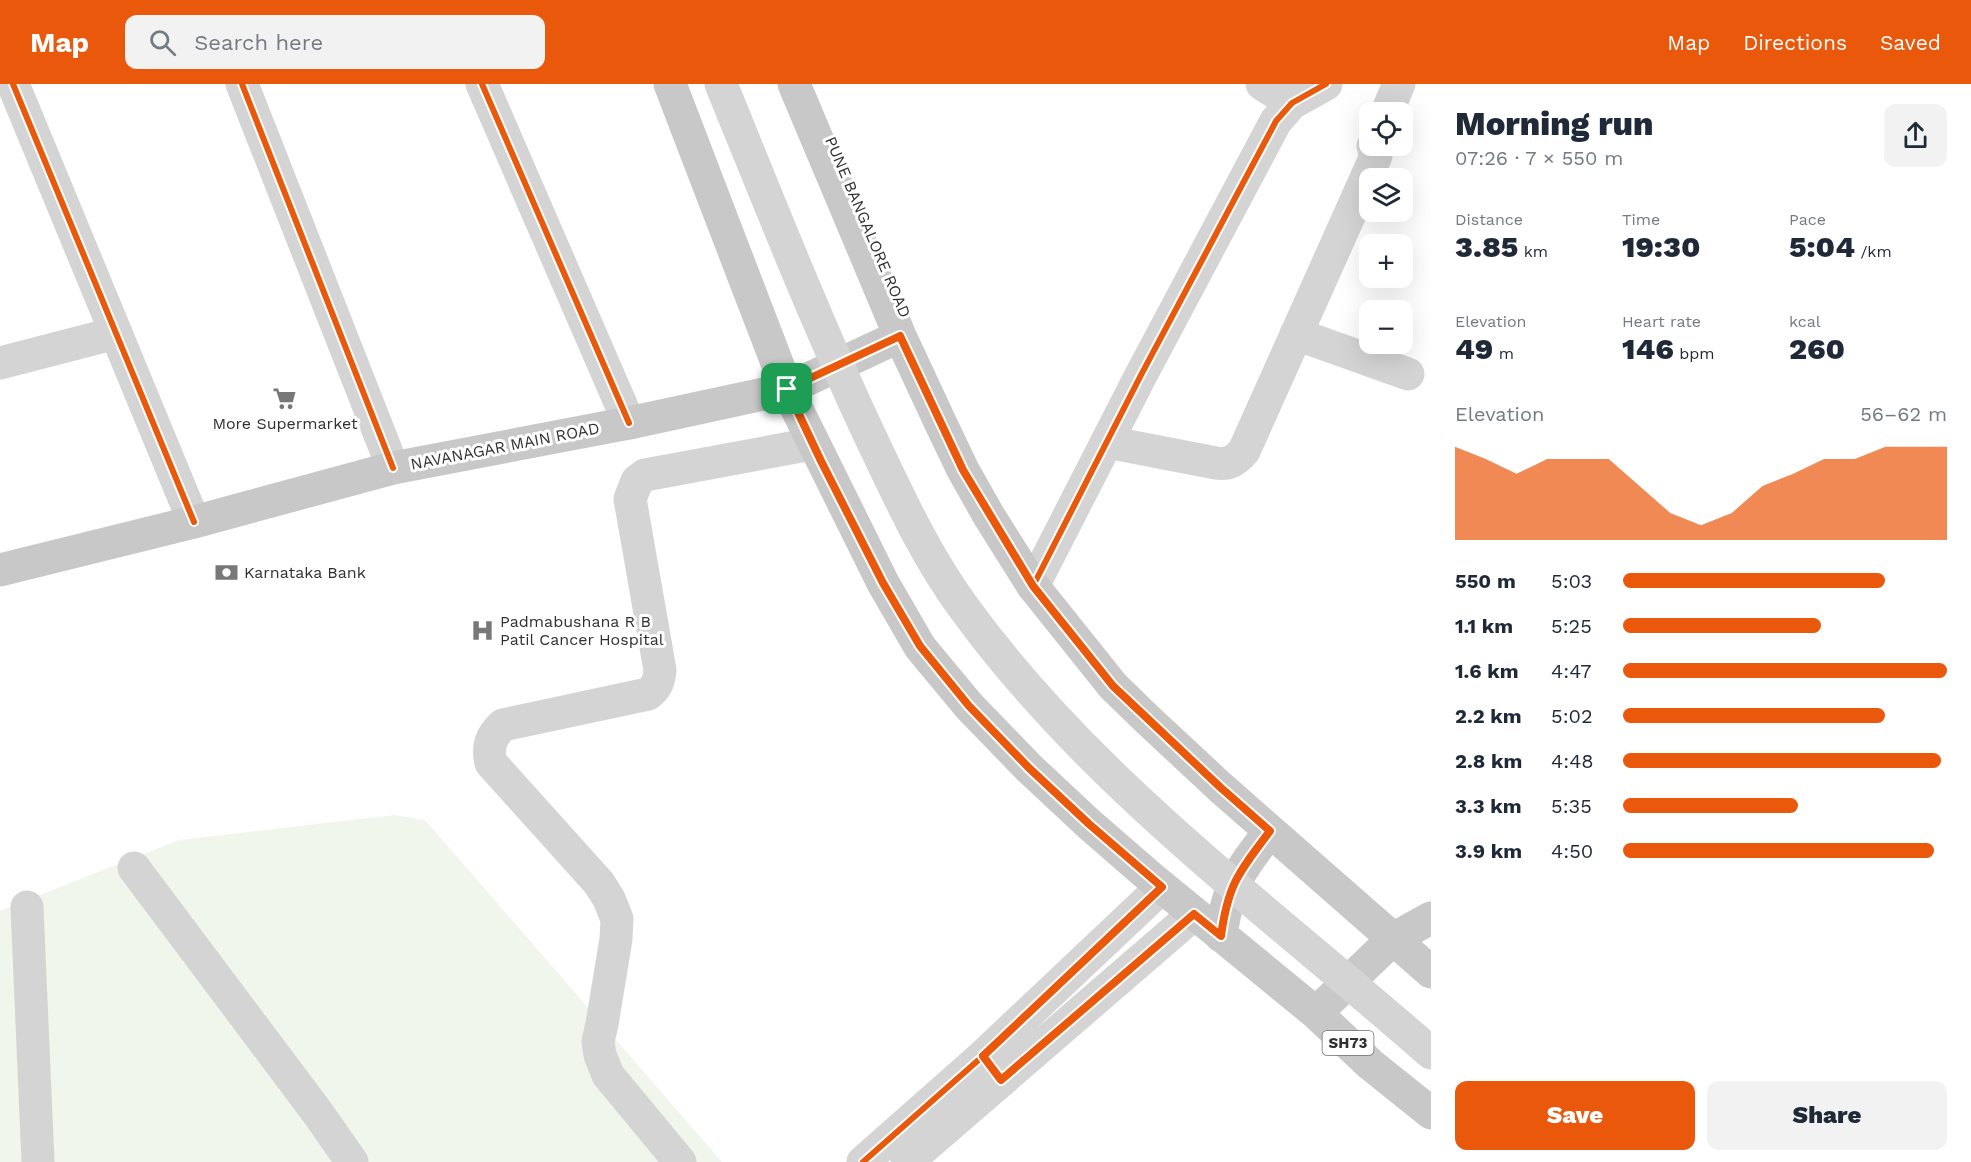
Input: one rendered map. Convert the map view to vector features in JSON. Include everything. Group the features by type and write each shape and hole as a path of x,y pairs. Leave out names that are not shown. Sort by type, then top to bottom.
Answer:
{"main road":[{"name":"SH73","path":"670,84 787,389 812,444 883,583 920,646 969,706 1029,768 1089,824 1194,914 1316,1013 1370,1064 1431,1113"},
{"name":"PUNE BANGALORE ROAD","path":"794,84 900,336 963,470 1033,586 1113,686 1220,787 1431,972"},
{"name":"NAVANAGAR MAIN ROAD","path":"0,570 194,522 393,468 629,423 787,389 900,336"},
{"path":"1221,936 1225,906 1231,887 1240,870 1270,831"},
{"path":"1316,1013 1394,939 1431,918"}],"street":[{"path":"13,84 194,522"},
{"path":"242,84 393,468"},
{"path":"482,84 629,423"},
{"path":"722,84 843,380 912,526 963,607 1020,680 1083,747 1149,810 1431,1053"},
{"path":"1262,84 1292,103"},
{"path":"1033,586 1243,181 1276,122 1292,103 1326,84"},
{"path":"1391,102 1399,84"},
{"path":"1107,442 1216,463 1226,464 1236,460 1244,451 1376,156"},
{"path":"0,363 116,333"},
{"path":"1296,334 1408,374"},
{"path":"680,1162 608,1075 600,1055 598,1041 616,939 617,919 609,899 599,884 491,763 488,751 490,740 495,732 504,725 648,694 656,688 660,670 630,499 637,481 645,475 812,444"},
{"path":"134,868 352,1162"},
{"path":"907,1162 1162,887"},
{"path":"27,907 38,1162"},
{"path":"863,1162 992,1068 1194,914"}],"shaded area":[{"path":"395,815 425,820 722,1162 0,1162 0,911 179,840"}],"cycle path":[{"path":"13,84 194,522"},
{"path":"242,84 393,468"},
{"path":"482,84 629,423"},
{"path":"1033,586 1141,375 1276,121 1292,103 1326,84"},
{"path":"863,1162 983,1056 1162,887"}],"place":[{"name":"More Supermarket","path":"285,398"},
{"name":"Karnataka Bank","path":"226,572"},
{"name":"Padmabushana R B Patil Cancer Hospital","path":"482,630"}],"route":[{"path":"900,336 963,470 1033,586 1113,686 1270,831 1240,870 1231,887 1225,906 1221,936 1194,914 1001,1080 983,1056 1162,887 1029,768 969,706 920,646 883,583 787,389 900,336"}]}
